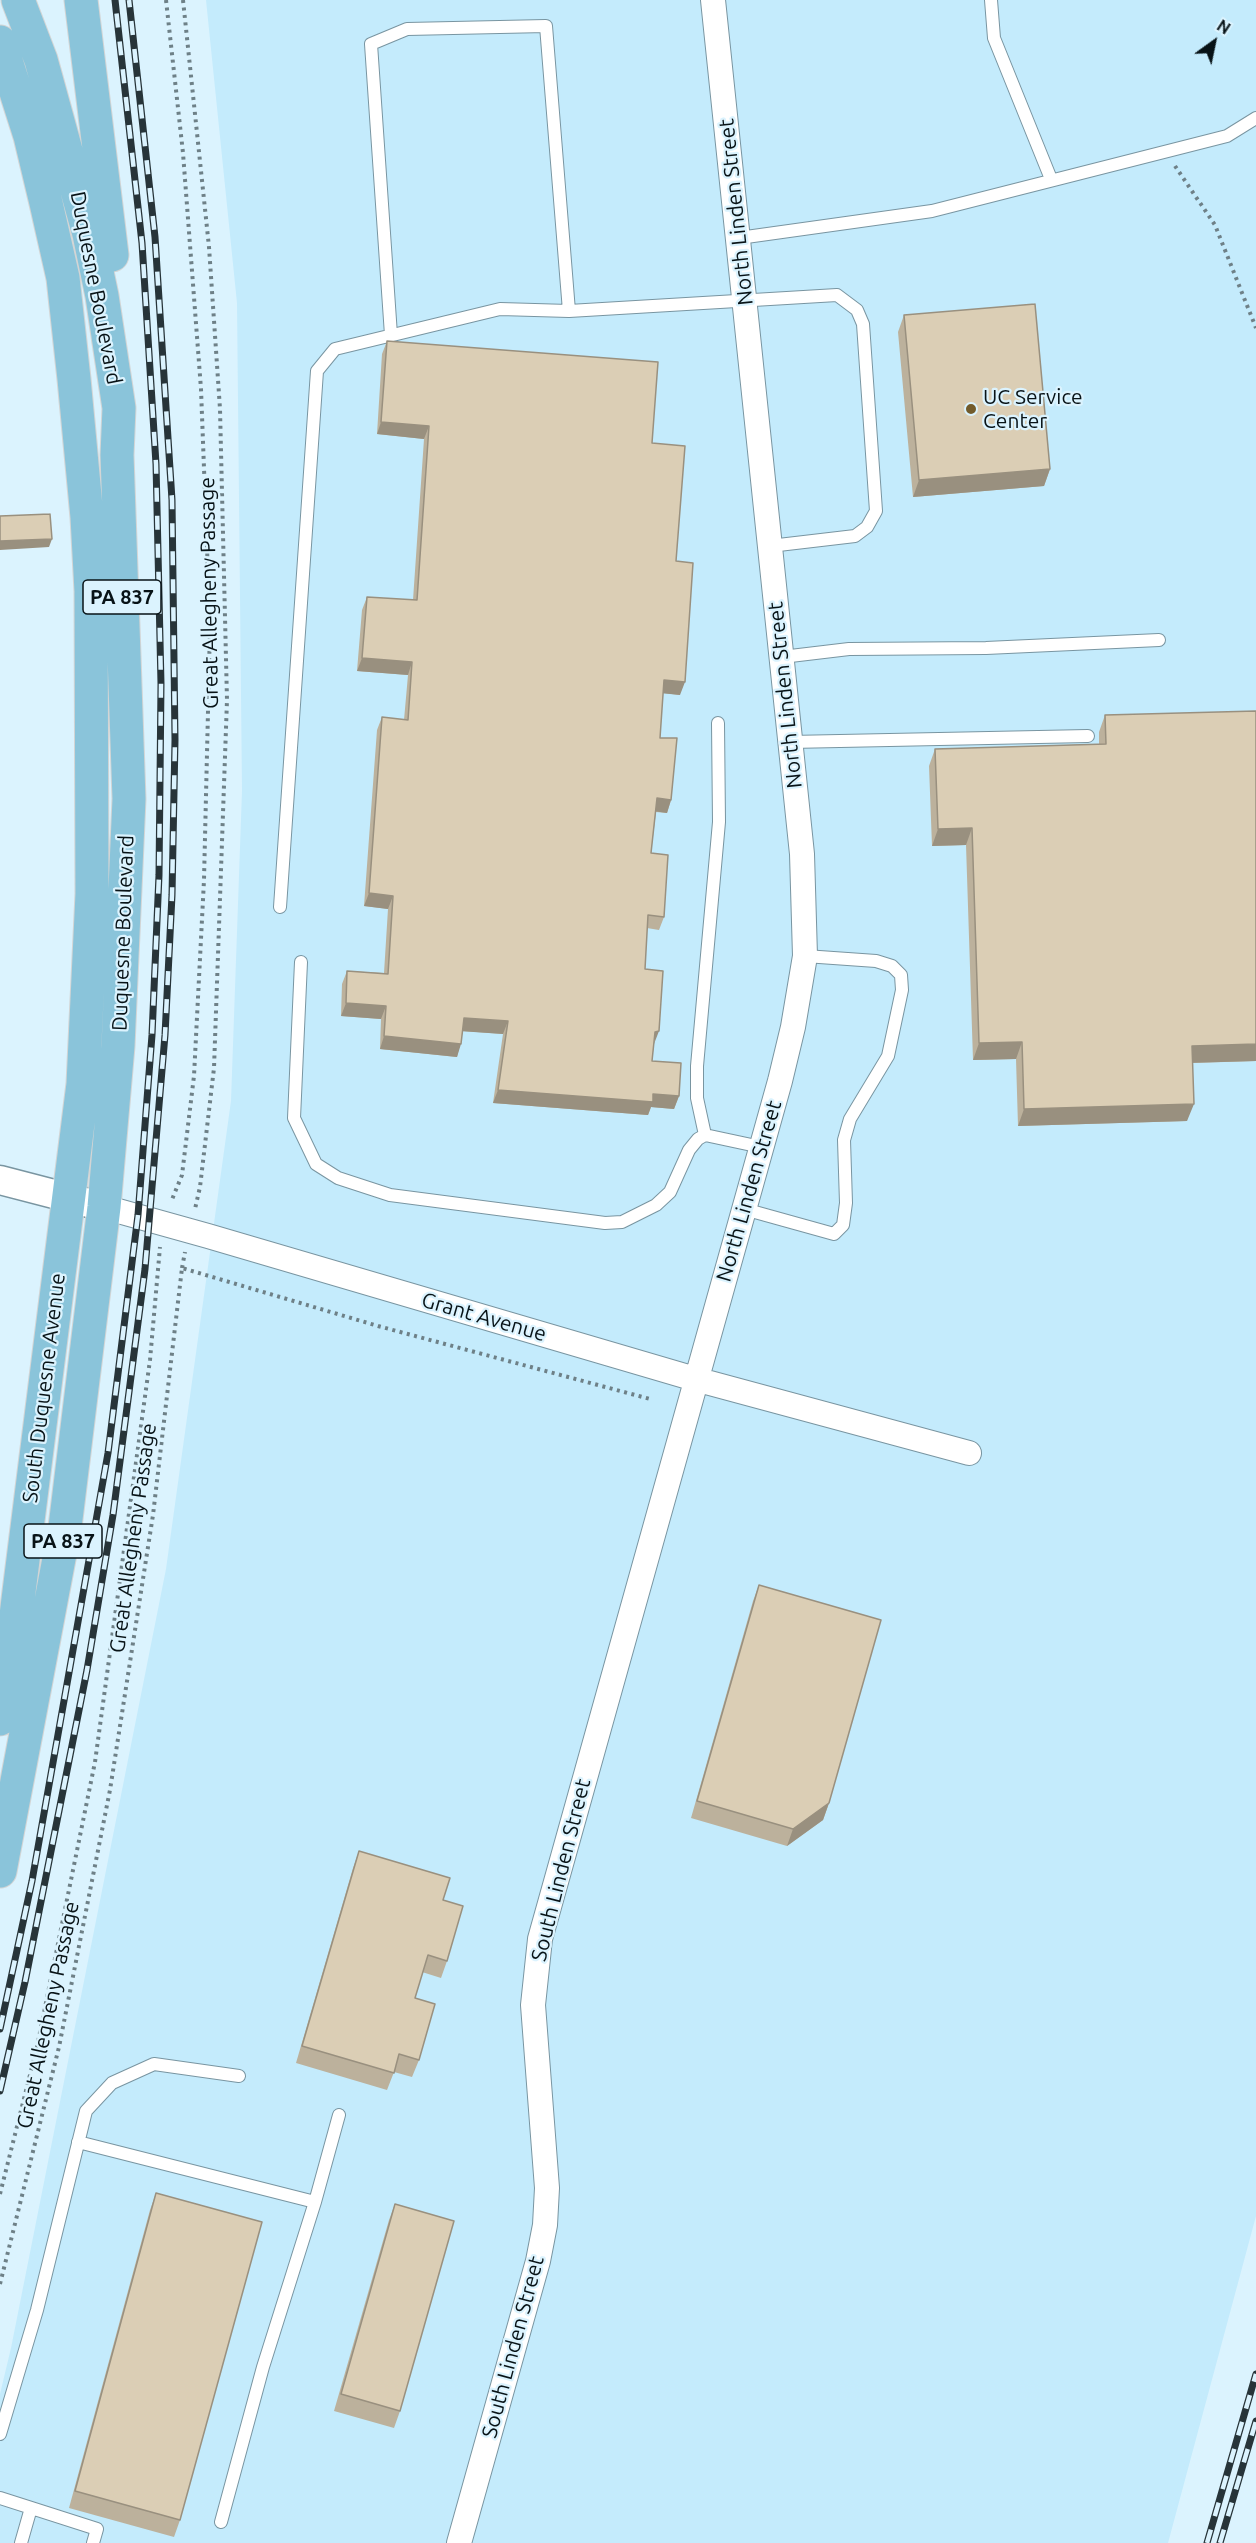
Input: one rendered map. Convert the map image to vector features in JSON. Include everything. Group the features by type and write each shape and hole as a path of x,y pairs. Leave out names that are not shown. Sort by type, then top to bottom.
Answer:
{"main road":[{"name":"Duquesne Boulevard","path":"0,1870 65,1527 104,1207 118,1046 129,798 117,455 119,408 102,296 89,234 41,60 18,0"},
{"path":"80,445 102,436 119,408 112,255 81,0"},
{"name":"Duquesne Boulevard","path":"0,42 30,136 63,278 92,591 92,894 83,1084 70,1199"},
{"name":"South Duquesne Avenue","path":"0,1719 9,1671 55,1295 70,1199"}],"street":[{"name":"North Linden Street","path":"695,1378 794,1027 805,956 802,854 713,0"},
{"name":"Grant Avenue","path":"0,1180 163,1223 695,1378 969,1453"},
{"name":"South Linden Street","path":"459,2543 538,2261 545,2225 547,2188 532,2006 540,1939 695,1378"}],"lane":[{"path":"991,0 994,38 1051,179"},
{"path":"392,335 371,44 407,29 546,26 568,311"},
{"path":"738,238 932,211 1227,136 1256,118"},
{"path":"280,907 317,371 335,349 500,309 568,311 837,295 857,310 863,324 876,511 867,527 855,536 770,546"},
{"path":"782,657 849,649 986,648 1159,640"},
{"path":"705,1135 697,1098 697,1066 719,822 718,723"},
{"path":"790,742 1088,736"},
{"path":"744,1209 834,1234 843,1225 846,1203 844,1140 850,1119 888,1056 902,990 901,975 892,966 876,961 805,956"},
{"path":"301,962 294,1118 316,1164 338,1178 390,1195 438,1203 605,1223 622,1222 656,1205 670,1192 689,1150 698,1139 705,1135 761,1147"},
{"path":"0,2434 37,2310 86,2111 112,2083 154,2064 239,2076"},
{"path":"221,2522 263,2367 315,2202 339,2115"},
{"path":"78,2142 315,2202"},
{"path":"0,2498 97,2529 93,2543"},
{"path":"21,2543 31,2508"}],"path":[{"path":"0,2194 37,2047 95,1762 150,1360 163,1223 182,1175 194,1076 204,880 210,627 201,389 183,153 166,0"},
{"name":"Great Allegheny Passage","path":"183,0 209,247 220,410 226,688 214,1068 200,1187"},
{"path":"1162,152 1181,173 1215,225 1256,328"},
{"name":"Great Allegheny Passage","path":"0,2284 59,2047 110,1790 153,1515 182,1269 378,1326 650,1399"}],"shaded area":[{"path":"206,0 1256,0 1256,2216 1168,2543 0,2543 0,2394 166,1569 231,1101 242,791 237,303"}],"building":[{"name":"UC Service Center","path":"1035,304 1050,469 919,480 904,315"},
{"path":"387,341 658,362 652,443 685,446 676,561 693,563 685,682 664,680 660,738 677,738 671,800 657,798 651,853 668,855 664,917 648,915 645,969 663,971 659,1031 655,1032 652,1061 681,1063 679,1096 653,1094 653,1102 498,1090 508,1021 464,1018 461,1044 384,1036 386,1006 346,1003 347,971 388,974 393,896 369,893 382,717 408,720 412,662 362,658 367,597 417,600 429,426 381,422"},
{"path":"50,514 52,539 0,541 0,516"},
{"path":"1256,711 1256,1044 1192,1046 1194,1104 1024,1109 1022,1042 979,1043 972,828 938,829 935,749 1106,744 1105,715"},
{"path":"759,1585 881,1620 829,1803 793,1829 697,1801"},
{"path":"359,1851 450,1878 443,1900 463,1906 447,1961 428,1955 415,1998 435,2004 419,2060 399,2054 394,2073 302,2046"},
{"path":"156,2193 262,2222 180,2520 75,2491"},
{"path":"395,2204 454,2221 400,2411 341,2394"}],"railway":[{"path":"0,2029 32,1881 108,1453 138,1215 152,1035 159,875 161,684 156,464 142,243 115,0"},
{"path":"0,2091 25,1982 87,1670 113,1515 145,1269 165,1035 172,895 175,740 172,500 155,237 129,0"},
{"path":"1207,2543 1256,2374"},
{"path":"1220,2543 1256,2421"}],"place":[{"name":"UC Service Center","path":"971,409"}]}
